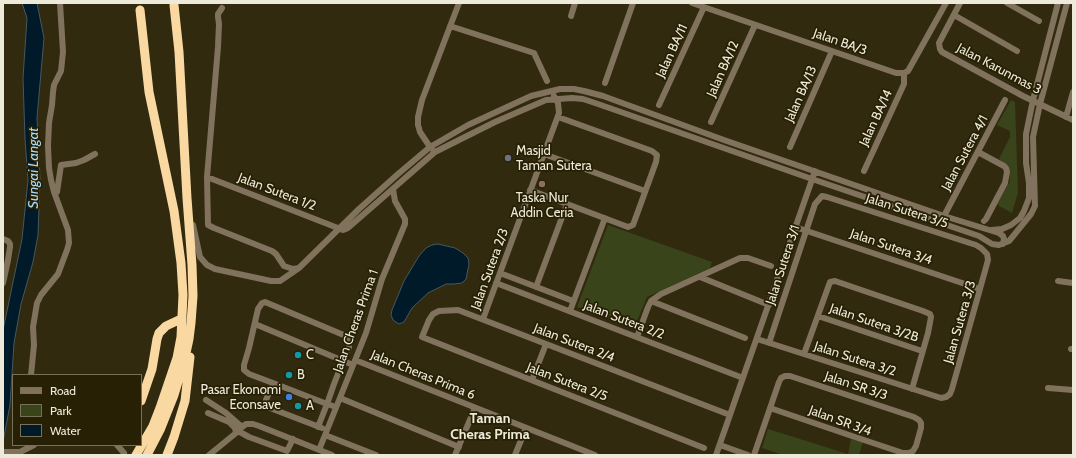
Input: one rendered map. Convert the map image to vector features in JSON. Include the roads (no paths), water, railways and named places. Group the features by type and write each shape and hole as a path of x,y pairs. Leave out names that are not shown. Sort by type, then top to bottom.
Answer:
{"highway":[{"path":"147,455 160,430 174,395 189,339 192,312 193,280 174,6"},
{"path":"140,10 149,92 174,211 182,263 183,295 181,337 177,358 153,426 142,445"},
{"path":"142,398 152,369 159,333 166,326 181,319"},
{"path":"167,455 178,426 185,401 190,350 189,339"},
{"path":"136,455 141,446"}],"street":[{"path":"31,374 34,345 33,327 37,303 41,294 58,274 69,243 68,230 51,180 48,146 52,92 61,71 63,52 60,3"},
{"path":"435,152 420,132 418,117 422,100 459,3"},
{"path":"571,16 575,3"},
{"path":"606,83 633,3"},
{"name":"Jalan BA/3","path":"692,3 896,73 904,73"},
{"path":"904,73 908,71 946,3"},
{"name":"Jalan Karunmas 3","path":"960,3 939,43 942,52 1023,96 1073,120"},
{"path":"1007,3 1038,20"},
{"path":"990,231 1002,229 1011,225 1020,218 1029,198 1029,183 1026,163 1026,134 1033,100 1058,3"},
{"path":"339,228 343,230 346,229 435,152 511,114 546,100 572,98 583,99 979,236 992,244 1003,244 1009,241 1025,222 1035,206 1033,137 1040,104 1067,3"},
{"name":"Jalan BA/11","path":"660,105 704,7"},
{"path":"222,8 218,14 218,47 207,177 208,225 272,251 276,254 284,266 293,269 299,268"},
{"path":"954,15 1017,51"},
{"name":"Jalan BA/12","path":"711,122 755,25"},
{"path":"450,26 534,53 547,81 560,89"},
{"name":"Jalan BA/13","path":"790,147 832,51"},
{"name":"Jalan BA/14","path":"864,171 904,84 904,73"},
{"path":"541,94 547,81"},
{"path":"187,198 200,257 207,265 215,269 271,281 280,281 299,268 364,204 430,147 468,125 531,96 560,89 584,90 990,231 1003,236 1003,244"},
{"name":"Jalan Sutera 2/3","path":"483,319 558,117 559,108 551,91"},
{"path":"1066,117 1073,92"},
{"name":"Jalan Sutera 4/1","path":"944,216 1005,100"},
{"path":"530,190 628,227 633,225 656,162 657,155 652,151 558,117"},
{"path":"978,152 1004,166 1007,172 1005,183 984,221"},
{"path":"57,192 62,165 80,161 95,154"},
{"path":"544,154 645,191"},
{"path":"717,455 814,171"},
{"name":"Jalan Sutera 1/2","path":"207,177 339,228"},
{"name":"Jalan Cheras Prima 1","path":"315,451 326,432 366,333 382,279 405,224 405,219 395,201 392,189"},
{"name":"Jalan Sutera 3/1","path":"769,343 815,204 822,196"},
{"name":"Jalan Sutera 3/5","path":"822,196 976,245 984,251"},
{"path":"382,198 395,201"},
{"path":"536,286 566,204"},
{"path":"1024,211 1035,206"},
{"path":"570,311 605,218"},
{"name":"Jalan Sutera 3/4","path":"796,227 980,289"},
{"path":"3,239 8,241 10,248 3,283"},
{"name":"Jalan Sutera 3/3","path":"946,397 950,394 952,389 988,260 987,254 984,251"},
{"path":"637,337 651,301 661,294 740,258 744,257 771,266"},
{"path":"280,281 284,266"},
{"path":"500,273 574,301"},
{"path":"700,277 768,305"},
{"path":"804,354 830,282 835,281 930,314 931,317 912,389"},
{"path":"1058,281 1073,283"},
{"name":"Jalan Sutera 2/2","path":"496,283 743,378"},
{"path":"651,301 745,338"},
{"path":"318,427 327,404 343,361 349,348 349,340 346,336 265,302 262,303 260,305 244,370 249,374 327,404 336,407"},
{"name":"Jalan Sutera 2/4","path":"422,337 429,320 438,310 458,310 730,415"},
{"name":"Jalan Sutera 3/2B","path":"818,316 922,351"},
{"name":"Jalan Cheras Prima 6","path":"255,324 343,361 354,363 475,408 595,455"},
{"name":"Jalan Sutera 2/5","path":"422,337 704,448"},
{"name":"Jalan Sutera 3/2","path":"757,339 941,398 946,397"},
{"path":"532,380 546,344"},
{"name":"Jalan SR 3/3","path":"770,408 778,382 781,378 790,376 914,417 921,423 916,446 913,451 903,453"},
{"path":"273,383 266,400 270,408 318,427 376,455"},
{"path":"1048,388 1073,390"},
{"path":"340,398 459,447"},
{"path":"206,400 226,413 239,430"},
{"path":"455,455 475,408"},
{"path":"754,455 770,408"},
{"name":"Jalan SR 3/4","path":"770,408 903,453"},
{"path":"208,413 229,422 234,428 249,437 287,451 290,444"},
{"path":"209,455 246,424 252,424 290,444 332,455"},
{"path":"515,455 526,428"},
{"path":"720,445 748,455"},
{"path":"3,452 20,452 30,446"},
{"path":"118,446 124,453"}],"water":[{"name":"Sungai Langat","path":"22,3 37,3 44,38 37,118 40,178 38,235 33,262 21,304 14,343 10,405 3,442 3,330 22,239 28,180 23,78 27,18"},
{"path":"438,244 455,248 468,258 469,264 466,279 462,283 446,284 428,293 412,308 404,322 399,324 393,320 391,315 404,281 419,256 426,248"}],"place":[{"name":"Masjid Taman Sutera","path":"508,158"},
{"name":"Taska Nur Addin Ceria","path":"542,184"},
{"name":"C","path":"298,355"},
{"name":"B","path":"289,375"},
{"name":"Pasar Ekonomi Econsave","path":"289,397"},
{"name":"A","path":"298,406"}],"district":[{"name":"Taman Cheras Prima","path":"490,428"}]}
